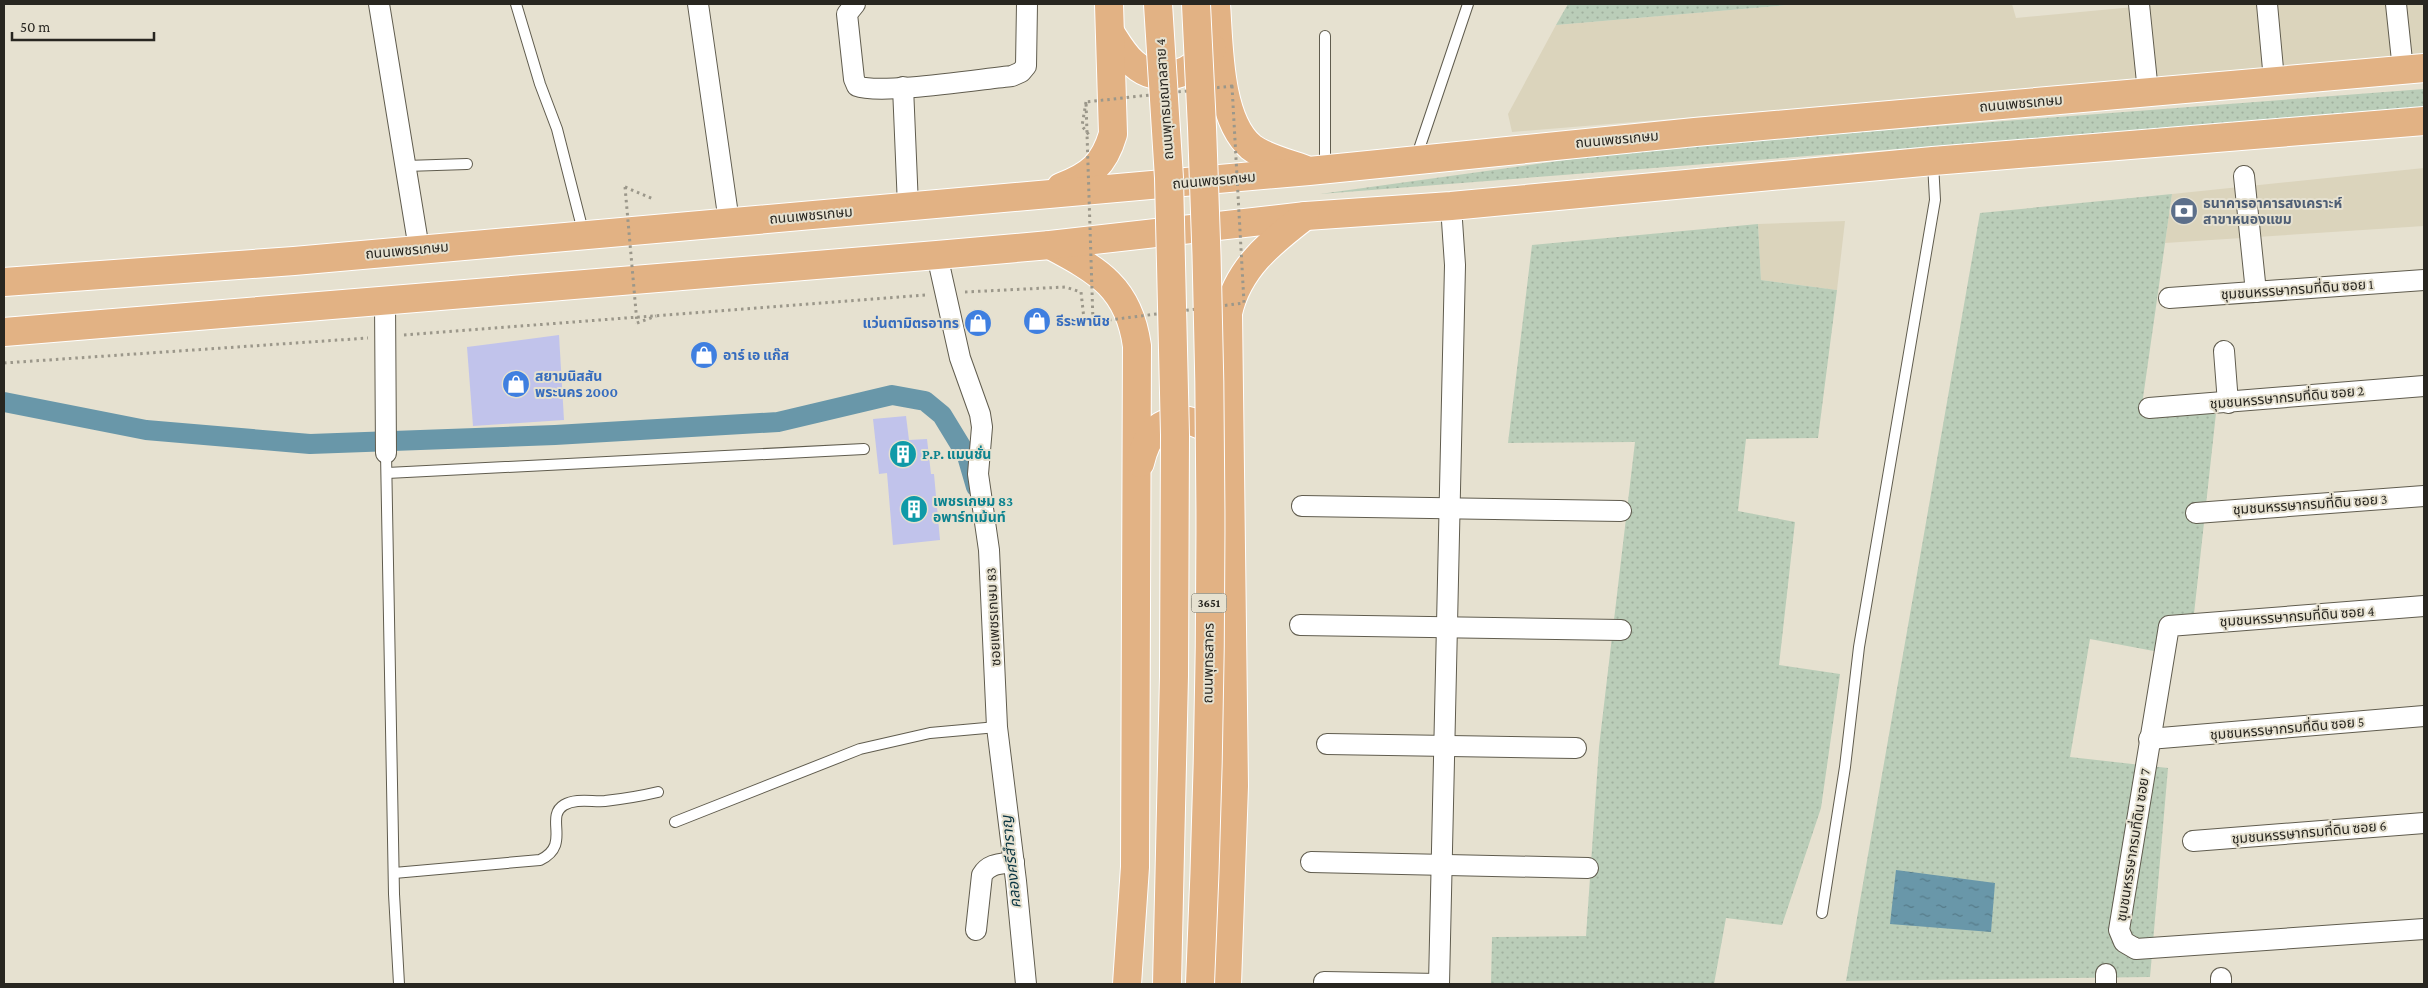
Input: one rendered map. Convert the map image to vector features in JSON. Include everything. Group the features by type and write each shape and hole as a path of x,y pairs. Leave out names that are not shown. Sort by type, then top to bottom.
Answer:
{"main road":[{"path":"1044,194 1079,180 1096,168 1108,151 1113,134 1114,118 1109,4"},
{"name":"ถนนพุทธมณฑลสาย 4","path":"1158,4 1170,224 1175,436 1174,695 1167,984"},
{"name":"ถนนพุทธสาคร","path":"1196,4 1206,221 1210,375 1206,853 1200,984"},
{"path":"1110,32 1123,53 1135,65 1155,74 1172,76 1187,71 1202,62 1213,46 1217,17"},
{"path":"1217,17 1222,75 1235,125 1252,148 1317,170"},
{"name":"ถนนเพชรเกษม","path":"4,282 294,261 1317,170 1675,133 2414,69"},
{"path":"4,332 937,255 1050,245 1306,216 1452,206 1933,161 2424,121"},
{"path":"1227,984 1234,786 1228,313 1232,294 1257,258 1274,240 1306,216"},
{"path":"1050,245 1084,263 1101,276 1123,299 1134,322 1137,346 1135,867 1127,984"},
{"path":"1138,474 1143,451 1156,430 1167,422 1181,421 1201,424 1213,432 1220,444 1230,478"}],"street":[{"path":"379,4 419,249"},
{"path":"698,4 729,222"},
{"path":"855,4 847,14 854,79 857,86 863,88 904,87 1012,76 1021,72 1026,66 1027,4"},
{"path":"2139,4 2148,92"},
{"path":"2267,4 2274,80"},
{"path":"2396,4 2414,69"},
{"path":"904,87 908,206"},
{"path":"2244,176 2256,292"},
{"path":"1324,982 1438,984 1455,265 1452,206"},
{"name":"ซอยเพชรเกษม 83","path":"937,255 960,358 981,420 978,474 989,550 997,727 1014,862 1026,984"},
{"name":"ชุมชนหรรษากรมที่ดิน ซอย 1","path":"2169,298 2424,280"},
{"path":"385,301 386,463"},
{"path":"2224,351 2228,403"},
{"name":"ชุมชนหรรษากรมที่ดิน ซอย 2","path":"2149,408 2424,386"},
{"name":"ชุมชนหรรษากรมที่ดิน ซอย 3","path":"2196,513 2424,496"},
{"path":"1302,506 1622,511"},
{"name":"ชุมชนหรรษากรมที่ดิน ซอย 4","path":"2170,626 2424,606"},
{"path":"1300,625 1621,630"},
{"name":"ชุมชนหรรษากรมที่ดิน ซอย 7","path":"2170,626 2119,930 2124,942 2136,949 2424,929"},
{"name":"ชุมชนหรรษากรมที่ดิน ซอย 5","path":"2150,739 2424,716"},
{"path":"1327,744 1576,748"},
{"name":"ชุมชนหรรษากรมที่ดิน ซอย 6","path":"2193,841 2424,823"},
{"path":"976,930 982,875 986,868 992,865 1014,862"},
{"path":"1311,862 1588,868"}],"lane":[{"path":"516,4 540,84 557,129 584,235"},
{"path":"1416,159 1468,4"},
{"path":"1317,170 1325,36"},
{"path":"1822,913 1845,767 1860,638 1933,208 1933,161"},
{"path":"406,166 467,164"},
{"path":"399,984 394,873 386,463 864,449"},
{"path":"675,822 860,749 930,733 997,727"},
{"path":"394,873 540,860 551,855 554,850 557,839 556,817 559,809 564,804 575,801 603,801 658,792"}],"path":[{"path":"1082,126 1086,102"},
{"path":"652,199 625,187 638,323 660,314"},
{"path":"4,363 386,336 660,314 1065,287 1081,292 1084,319 1093,322"}],"shaded area":[{"path":"1799,4 2012,4 2016,18 2166,4 2424,4 2424,57 1512,132 1508,114 1556,25"},
{"path":"2424,168 2424,226 2165,243 2172,194"},
{"path":"1845,221 1837,290 1761,280 1758,224"}],"green space":[{"path":"1568,4 1799,4 1556,25"},
{"path":"2424,89 2424,108 1320,194 1653,148"},
{"path":"2172,194 2142,405 2218,395 2194,614 2176,636 2175,655 2090,639 2070,757 2168,768 2150,977 1846,981 1980,213"},
{"path":"1758,224 1761,280 1837,290 1818,438 1746,439 1738,511 1795,522 1779,665 1840,674 1821,808 1782,925 1726,918 1714,984 1491,984 1492,937 1586,936 1599,747 1635,442 1508,443 1532,245"}],"water":[{"path":"1896,870 1995,883 1991,932 1890,924"}],"building":[{"name":"สยามนิสสัน พระนคร 2000","path":"559,335 564,420 473,426 467,347"},
{"path":"906,416 909,440 927,439 931,474 934,474 940,540 893,545 887,473 879,474 873,419"}],"waterway":[{"path":"4,402 146,430 310,444 555,435 778,422 892,395 925,401 942,415 967,456 976,487"}],"place":[{"name":"ธนาคารอาคารสงเคราะห์ สาขาหนองแขม","path":"2184,211"},
{"name":"ธีระพานิช","path":"1037,321"},
{"name":"แว่นตามิตรอาทร","path":"978,323"},
{"name":"อาร์ เอ แก๊ส","path":"704,355"},
{"name":"สยามนิสสัน พระนคร 2000","path":"516,384"},
{"name":"P.P. แมนชั่น","path":"903,454"},
{"name":"เพชรเกษม 83 อพาร์ทเม้นท์","path":"914,509"}],"water label":[{"name":"คลองศรีสำราญ","path":"1011,862"}]}
